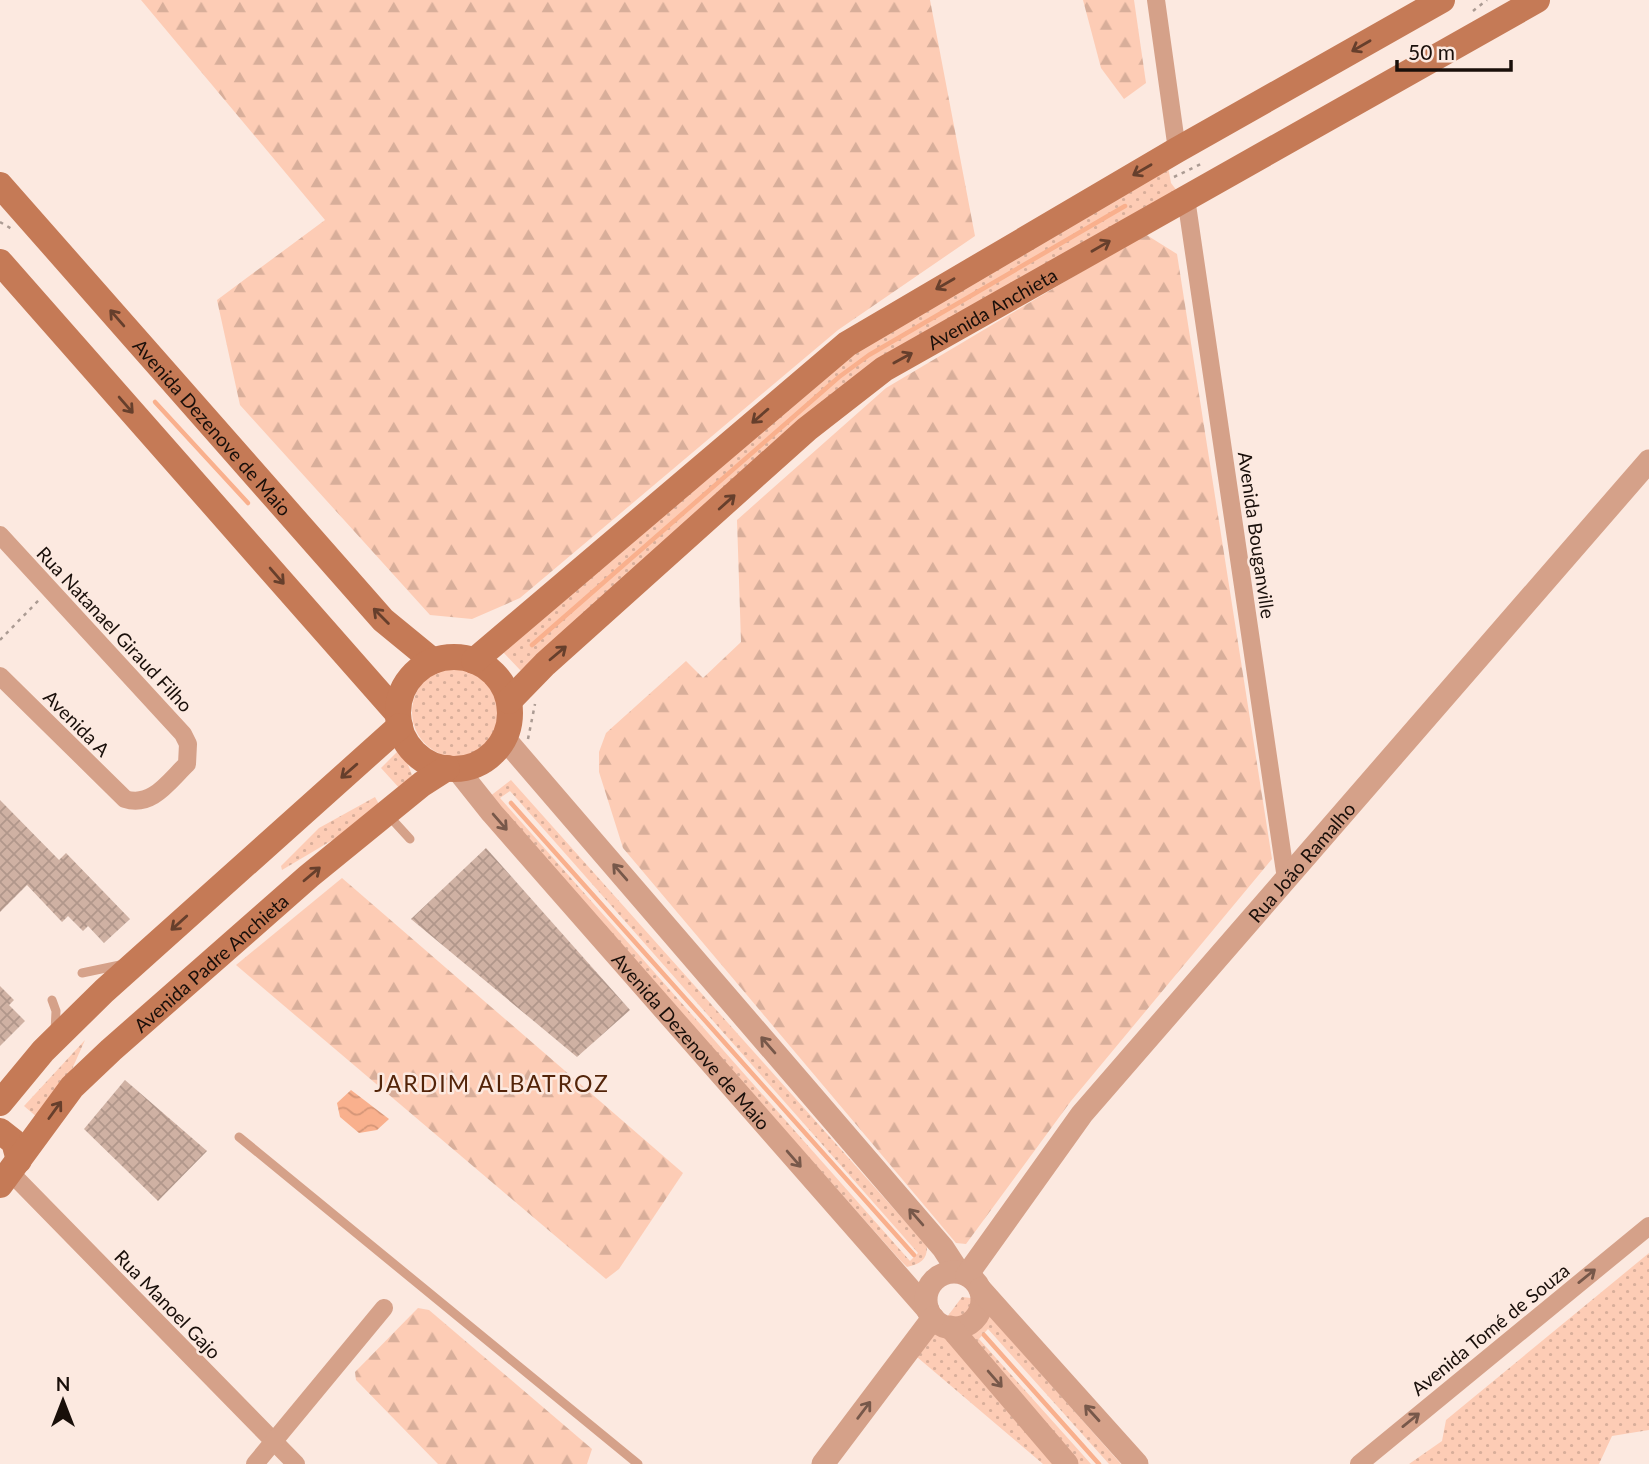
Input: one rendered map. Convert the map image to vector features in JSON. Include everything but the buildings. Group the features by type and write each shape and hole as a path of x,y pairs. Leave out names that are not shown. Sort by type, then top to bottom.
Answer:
{"main road":[{"path":"474,660 847,344 1437,1"},
{"name":"Avenida Anchieta","path":"509,701 545,664 854,391 884,369 1530,2"},
{"path":"1217,179 1206,173 1203,155 1206,149 1260,117 1272,97"},
{"path":"1177,150 1176,176 1186,198"},
{"name":"Avenida Dezenove de Maio","path":"2,197 383,620 433,661"},
{"path":"0,262 399,720"},
{"path":"453,657 474,660 490,670 502,684 509,701 510,720 504,738 485,760 452,768 431,764 417,754 406,741 399,720 400,701 411,677 433,661 453,657"},
{"path":"0,1103 54,1040 135,962 399,720"},
{"name":"Avenida Padre Anchieta","path":"6,1177 72,1087 111,1050 309,876 387,814 452,768"},
{"path":"0,1131 14,1142 6,1177"}],"street":[{"path":"1156,0 1177,150"},
{"name":"Avenida Bouganville","path":"1186,198 1286,879"},
{"name":"Rua João Ramalho","path":"969,1278 1082,1114 1649,461"},
{"name":"Rua Natanael Giraud Filho","path":"0,535 183,734 188,744 187,764 149,801 136,803 125,799"},
{"name":"Avenida A","path":"0,676 125,799"},
{"path":"504,738 969,1278 1137,1464"},
{"name":"Avenida Dezenove de Maio","path":"452,768 904,1285 1067,1464"},
{"name":"Rua Manoel Gajo","path":"6,1177 296,1464"},
{"name":"Avenida Tomé de Souza","path":"1359,1464 1649,1226"},
{"path":"904,1285 943,1248"},
{"path":"937,1319 926,1301 932,1283 939,1276 969,1278"},
{"path":"937,1319 969,1323 976,1317 982,1303 969,1278"},
{"path":"255,1464 384,1308"},
{"path":"822,1464 937,1319"}],"lane":[{"path":"387,814 410,839"},
{"path":"82,973 135,962"},
{"path":"52,1000 56,1011 54,1040"},
{"path":"240,1137 638,1464"}],"path":[{"path":"0,640 50,589"}],"green space":[{"path":"141,0 930,0 975,236 838,330 520,598 472,619 430,615 240,405 217,300 325,220"},
{"path":"1083,0 1134,0 1146,83 1124,99 1101,68"},
{"path":"1168,167 1171,183 1177,191 910,343 521,671 503,652 835,363"},
{"path":"1145,234 1177,254 1272,859 1071,1101 966,1244 956,1243 623,848 599,772 599,752 606,733 686,661 703,678 741,642 737,520 886,388"},
{"path":"448,667 466,667 482,674 495,687 502,703 502,721 495,737 482,750 466,757 448,757 432,750 419,737 412,721 412,703 419,687 432,674"},
{"path":"401,748 413,777 401,790 381,768"},
{"path":"511,780 920,1238 927,1247 922,1261 907,1267 899,1259 489,797","holes":["510,791 918,1253 910,1261 500,798"]},
{"path":"375,797 381,808 282,870 281,866 319,828"},
{"path":"342,878 683,1173 619,1269 606,1279 236,965"},
{"path":"85,1040 69,1076 38,1118 24,1106"},
{"path":"1649,1253 1649,1430 1612,1436 1599,1464 1409,1464 1442,1441 1446,1420"},
{"path":"962,1297 971,1298 984,1309 1121,1464 1109,1464 988,1329 979,1339 1091,1464 1043,1464 917,1357"},
{"path":"418,1308 429,1310 592,1449 587,1464 438,1464 356,1380 355,1372"}],"water":[{"path":"351,1090 389,1119 377,1130 359,1133 340,1117 337,1103"}],"waterway":[{"path":"532,645 839,377 869,355 1125,206"},
{"path":"155,402 248,503"},
{"path":"511,803 914,1255"},
{"path":"984,1335 1099,1464"}],"district":[{"name":"JARDIM ALBATROZ","path":"492,1083"}]}
